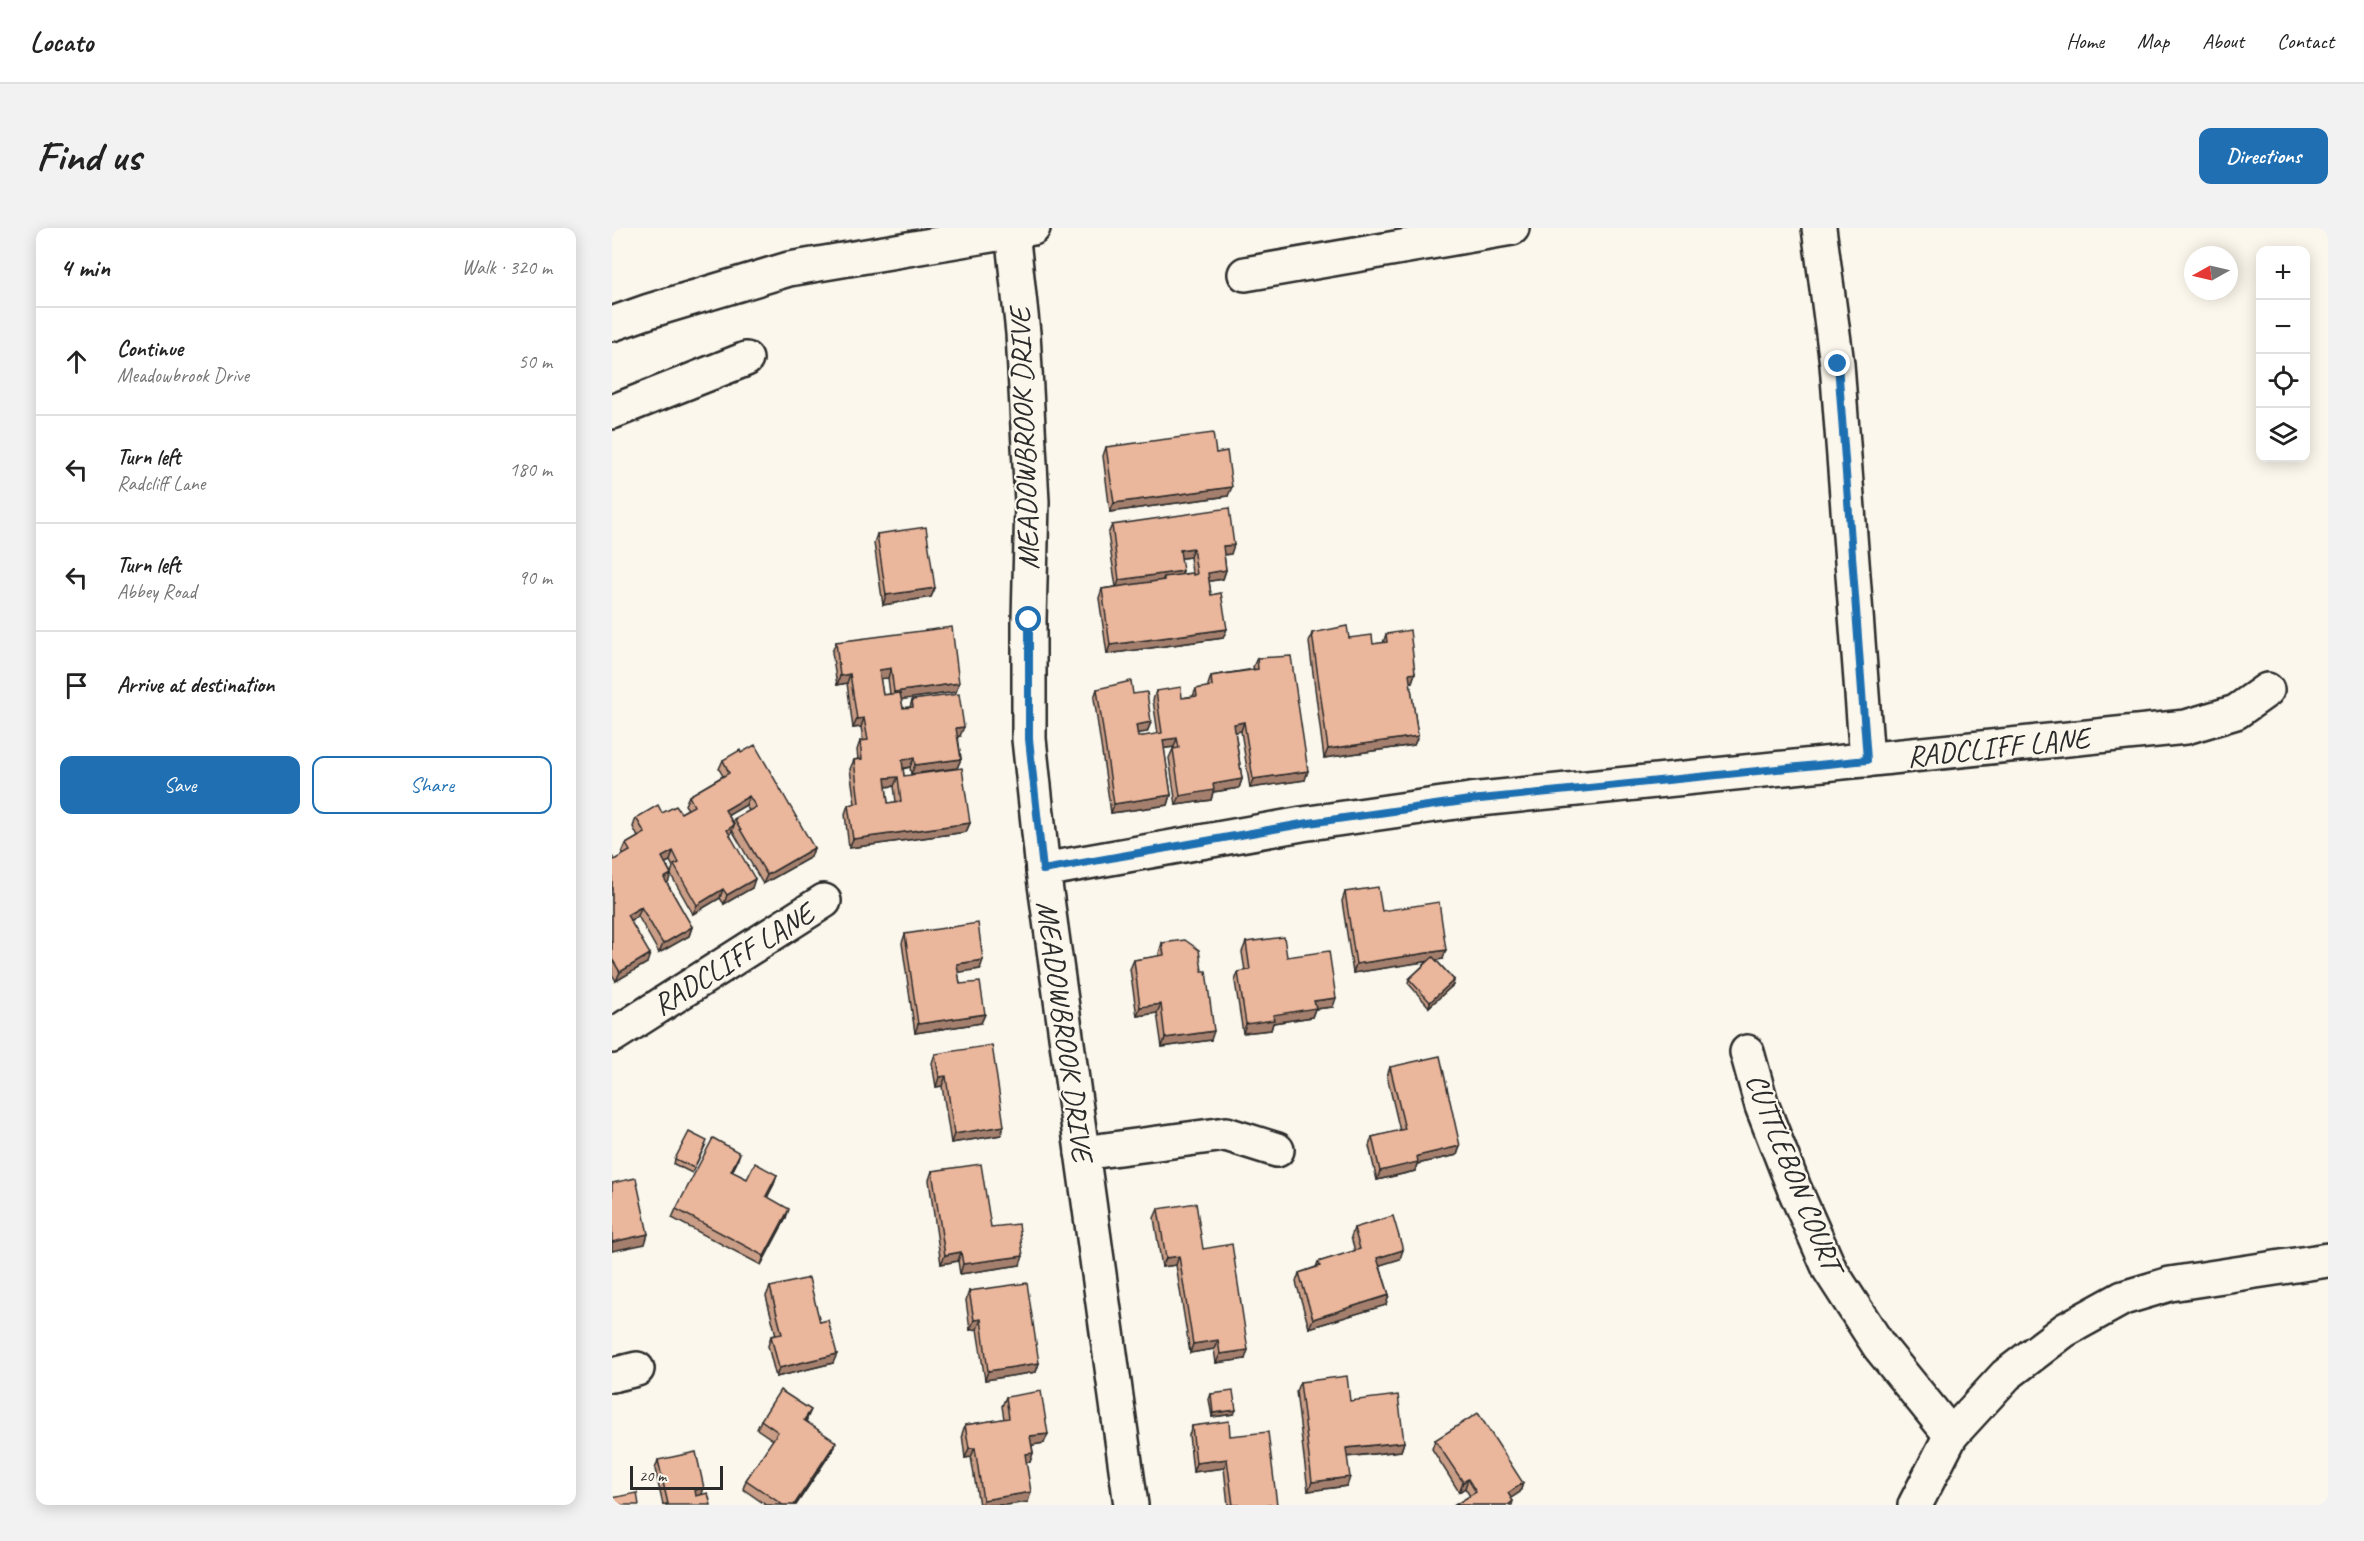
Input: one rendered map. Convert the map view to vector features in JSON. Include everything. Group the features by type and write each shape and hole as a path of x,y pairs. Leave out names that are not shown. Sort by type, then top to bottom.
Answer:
{"street":[{"path":"1245,274 1437,234 1512,228"},
{"path":"1819,228 1838,364 1867,760"},
{"path":"612,324 789,269 1022,230"},
{"name":"MEADOWBROOK DRIVE","path":"1022,230 1023,333 1032,502 1029,739 1043,870 1131,1505"},
{"path":"612,412 746,359"},
{"name":"RADCLIFF LANE","path":"1043,870 1302,824 1470,800 2186,727 2236,712 2267,690"},
{"name":"RADCLIFF LANE","path":"612,1035 824,901"},
{"name":"CUTTLEBON COURT","path":"1747,1052 1766,1116 1830,1270 1879,1346 1952,1435"},
{"path":"1082,1153 1226,1134 1276,1150"},
{"path":"1914,1505 1952,1435 2006,1375 2065,1330 2123,1298 2170,1284 2328,1260"}],"building":[{"path":"1213,433 1216,453 1227,451 1232,487 1114,503 1106,447"},
{"path":"1229,508 1234,545 1223,546 1226,570 1208,573 1211,595 1221,593 1227,629 1110,645 1102,589 1164,580 1164,577 1197,574 1193,548 1180,550 1183,571 1119,580 1112,525"},
{"path":"926,527 935,588 886,595 877,534"},
{"path":"1347,626 1349,638 1372,635 1373,644 1387,642 1386,634 1410,630 1415,673 1409,674 1418,736 1328,749 1312,633"},
{"path":"952,627 959,683 894,692 891,668 879,670 883,695 900,693 903,708 913,707 912,700 959,694 964,727 956,728 961,759 915,765 914,758 902,760 904,776 962,768 970,823 853,839 848,805 859,803 854,760 862,759 860,741 868,740 864,718 857,719 850,674 840,676 836,642","holes":["898,777 901,801 888,803 885,778"]},
{"path":"1291,656 1308,771 1253,779 1244,722 1234,724 1242,779 1213,784 1214,790 1180,796 1173,749 1179,748 1177,738 1163,740 1171,795 1114,804 1097,689 1131,681 1133,694 1147,692 1151,722 1136,725 1138,737 1162,733 1156,691 1181,687 1182,698 1197,696 1196,689 1212,686 1211,676 1258,669 1257,658"},
{"path":"755,745 814,848 767,875 734,819 756,807 749,796 725,810 734,825 727,830 755,879 727,895 723,889 697,905 674,865 679,863 673,851 662,857 671,874 664,878 692,927 663,944 641,907 627,915 650,954 620,972 612,959 612,856 614,860 630,851 626,844 645,833 636,818 658,805 662,813 676,806 681,813 694,806 689,796 729,773 723,760 740,750 741,753"},
{"path":"1378,887 1382,911 1439,902 1446,950 1356,964 1345,892"},
{"path":"978,923 983,960 957,964 960,984 980,982 985,1014 918,1024 905,934"},
{"path":"1284,937 1287,957 1329,951 1336,998 1314,1001 1316,1008 1273,1015 1274,1020 1246,1024 1238,972 1250,970 1246,942"},
{"path":"1185,940 1199,950 1202,971 1206,971 1214,1031 1165,1038 1161,1004 1140,1007 1134,960 1164,955 1162,943"},
{"path":"1433,957 1454,980 1430,1002 1409,979"},
{"path":"992,1045 1004,1126 954,1134 946,1076 939,1077 935,1054"},
{"path":"1440,1056 1460,1146 1417,1156 1418,1162 1380,1171 1372,1137 1405,1129 1390,1067"},
{"path":"689,1132 707,1141 694,1168 675,1159"},
{"path":"713,1138 740,1153 731,1171 747,1179 755,1163 777,1175 766,1196 789,1209 764,1256 676,1209"},
{"path":"981,1164 991,1227 1019,1224 1023,1256 963,1264 961,1252 945,1255 932,1171"},
{"path":"636,1178 648,1234 612,1242 612,1183"},
{"path":"1196,1203 1203,1249 1232,1244 1248,1350 1220,1354 1218,1340 1193,1344 1179,1256 1166,1258 1158,1209"},
{"path":"1393,1216 1403,1250 1377,1258 1389,1295 1313,1319 1299,1273 1320,1266 1318,1262 1360,1249 1354,1228"},
{"path":"809,1278 820,1322 828,1320 837,1354 779,1368 771,1336 782,1334 770,1287"},
{"path":"1027,1283 1039,1363 988,1371 981,1319 974,1320 969,1291"},
{"path":"1347,1376 1350,1401 1398,1395 1404,1442 1346,1448 1350,1477 1312,1482 1300,1382"},
{"path":"780,1390 811,1410 804,1420 836,1442 794,1505 783,1505 746,1480 778,1432 761,1420"},
{"path":"1041,1391 1048,1434 1030,1436 1033,1453 1025,1454 1031,1492 983,1500 975,1448 969,1448 965,1425 1009,1418 1006,1397"},
{"path":"1233,1391 1236,1410 1213,1413 1211,1394"},
{"path":"1478,1413 1523,1483 1508,1493 1513,1501 1508,1505 1455,1505 1476,1492 1468,1479 1463,1482 1435,1440"},
{"path":"1229,1421 1230,1436 1268,1432 1277,1505 1233,1505 1227,1459 1196,1463 1192,1426"},
{"path":"696,1452 704,1488 695,1490 696,1496 708,1493 711,1505 662,1505 668,1504 658,1460"},
{"path":"637,1493 639,1505 613,1505 612,1498"}],"route":[{"path":"1029,620 1029,739 1043,870 1302,824 1470,800 1867,760 1838,364"}]}
